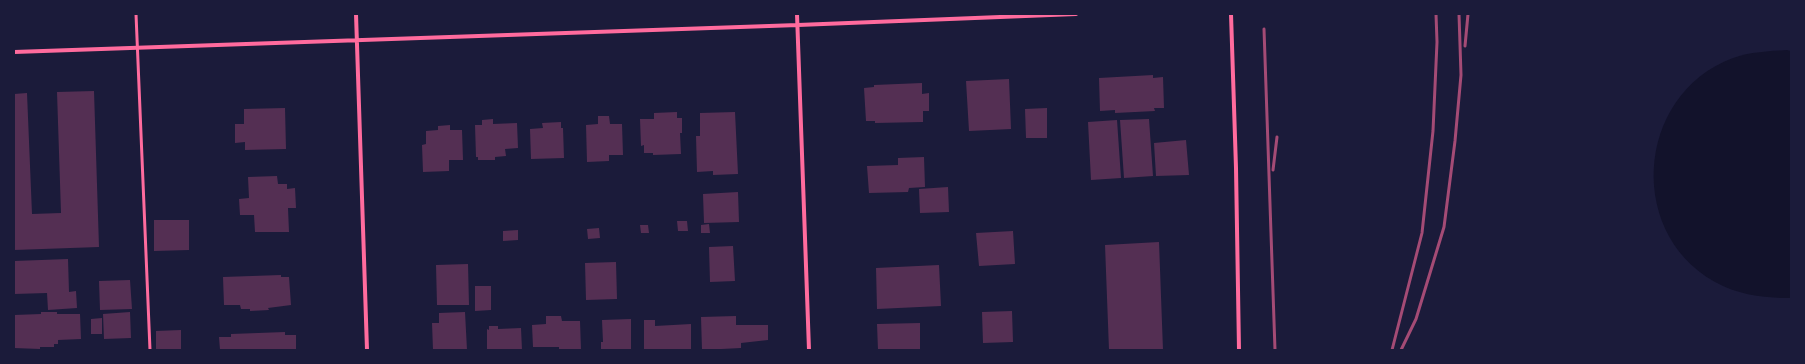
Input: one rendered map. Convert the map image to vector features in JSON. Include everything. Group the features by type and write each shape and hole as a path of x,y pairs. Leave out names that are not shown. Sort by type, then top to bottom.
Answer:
{"street":[{"path":"356,14 367,350"},
{"path":"797,14 809,350"},
{"path":"14,52 1076,14"},
{"path":"1231,14 1236,168 1239,350"}],"lane":[{"path":"136,14 150,350"}],"shaded area":[{"path":"1791,51 1791,298 1773,298 1756,296 1723,286 1691,265 1669,237 1657,204 1654,169 1660,135 1675,103 1700,77 1739,56 1759,52"}],"building":[{"path":"1153,75 1153,78 1163,77 1164,108 1154,108 1155,111 1115,113 1115,110 1100,111 1099,78"},
{"path":"1009,79 1011,129 969,131 966,81"},
{"path":"922,83 922,94 929,93 929,111 923,111 923,122 875,123 875,121 866,121 864,88 874,87 874,85"},
{"path":"94,91 99,247 14,250 14,94 27,93 32,214 61,213 57,92"},
{"path":"285,108 286,149 245,150 245,142 235,143 235,124 244,124 244,109"},
{"path":"1047,108 1047,138 1026,138 1025,109"},
{"path":"677,112 677,118 682,118 682,133 680,133 681,154 653,155 653,153 644,153 644,145 641,146 640,119 654,119 654,113"},
{"path":"735,112 738,174 713,175 713,171 697,172 696,136 700,136 700,113"},
{"path":"598,116 609,116 610,124 622,124 623,155 609,155 609,161 587,162 586,125 598,124"},
{"path":"493,119 493,124 517,123 518,148 505,149 506,156 495,157 495,160 478,160 478,157 476,157 475,125 482,125 482,120"},
{"path":"1149,119 1153,176 1124,178 1120,120"},
{"path":"1117,120 1121,178 1091,180 1088,122"},
{"path":"561,122 561,128 563,128 564,158 531,159 530,129 543,128 542,123"},
{"path":"450,125 450,130 462,130 463,160 449,160 449,171 423,172 422,145 426,144 426,131 438,130 438,126"},
{"path":"1186,140 1189,175 1156,176 1154,143"},
{"path":"924,157 925,187 909,188 908,192 869,193 867,166 898,165 898,158"},
{"path":"277,176 278,184 287,184 287,189 295,188 296,208 288,208 289,232 255,232 254,215 240,215 239,199 249,198 248,177"},
{"path":"948,187 949,212 920,213 919,189"},
{"path":"738,192 739,222 704,223 703,194"},
{"path":"154,220 189,220 189,250 154,251"},
{"path":"677,221 687,221 688,231 678,231"},
{"path":"709,224 710,233 701,233 701,225"},
{"path":"640,225 648,225 649,233 641,233"},
{"path":"599,228 600,238 588,239 587,229"},
{"path":"518,230 518,240 503,241 503,231"},
{"path":"1013,231 1015,264 979,266 976,233"},
{"path":"1159,242 1163,350 1109,350 1105,245"},
{"path":"733,246 735,281 710,282 709,247"},
{"path":"68,259 69,292 76,291 77,308 48,310 47,293 14,294 14,261"},
{"path":"616,262 617,299 586,300 585,263"},
{"path":"468,264 469,305 437,305 436,265"},
{"path":"939,265 941,306 877,309 876,268"},
{"path":"281,275 281,277 289,277 291,305 268,308 269,310 250,311 250,309 241,309 240,305 224,305 223,277"},
{"path":"130,280 132,309 100,310 99,281"},
{"path":"475,286 491,286 491,310 475,311"},
{"path":"1012,311 1013,342 983,343 982,312"},
{"path":"41,312 80,314 81,339 58,340 58,344 54,344 54,347 40,347 40,349 14,348 14,315 41,314"},
{"path":"130,312 131,338 104,339 103,314"},
{"path":"465,312 467,350 433,350 432,323 439,323 439,313"},
{"path":"546,316 561,316 562,321 580,321 581,350 559,350 559,347 533,347 532,325 546,324"},
{"path":"736,316 736,325 768,325 768,340 741,343 741,348 702,350 701,317"},
{"path":"102,318 102,334 91,334 91,319"},
{"path":"631,319 631,350 601,350 601,342 603,342 602,320"},
{"path":"644,320 655,320 655,326 691,324 691,350 644,350"},
{"path":"920,323 920,350 878,350 877,324"},
{"path":"489,326 498,326 498,329 521,328 522,350 487,350 487,329 489,330"},
{"path":"181,330 181,350 156,350 156,331"},
{"path":"285,332 285,335 296,335 296,350 220,350 219,337 231,337 231,334"}],"railway":[{"path":"1392,350 1422,233 1433,131 1437,42 1436,14"},
{"path":"1401,350 1416,319 1444,227 1455,141 1461,75 1459,14"},
{"path":"1465,46 1468,14"},
{"path":"1264,29 1275,350"},
{"path":"1273,170 1277,137"}]}
